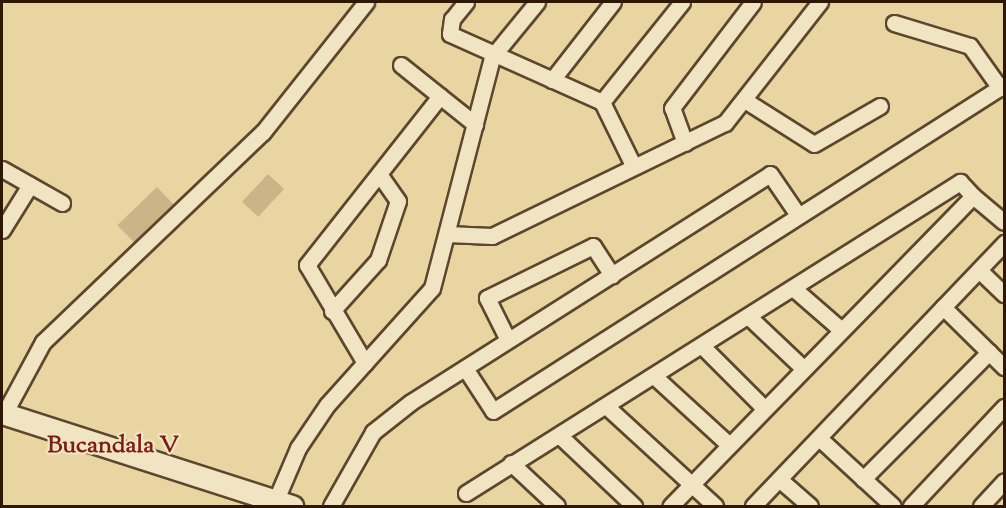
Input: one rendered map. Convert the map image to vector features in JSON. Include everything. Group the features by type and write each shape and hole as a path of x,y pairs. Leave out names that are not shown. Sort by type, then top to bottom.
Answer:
{"main road":[{"path":"3,414 284,504"}],"street":[{"path":"3,414 43,342 263,132 366,2"},
{"path":"466,2 452,20 450,34 492,57 602,102 634,167"},
{"path":"284,504 298,448 365,363 432,288 492,57 537,2"},
{"path":"552,80 613,2"},
{"path":"602,102 682,2"},
{"path":"685,143 672,108 753,2"},
{"path":"447,234 492,236 725,123 746,101 820,2"},
{"path":"465,368 493,411 1002,86 970,46 894,23"},
{"path":"401,65 475,124"},
{"path":"365,363 332,311 307,265 441,96"},
{"path":"746,101 814,144 880,106"},
{"path":"2,169 62,203"},
{"path":"332,311 378,260 398,201 379,174"},
{"path":"331,507 373,432 508,340 770,174 798,215"},
{"path":"466,494 511,463 656,377 960,182 973,196 1005,222"},
{"path":"2,230 30,185"},
{"path":"670,507 839,328 973,196"},
{"path":"753,507 1005,243"},
{"path":"508,340 487,298 593,246 612,275"},
{"path":"979,270 1005,294"},
{"path":"793,288 839,328"},
{"path":"943,307 1005,367"},
{"path":"748,316 803,368"},
{"path":"703,347 763,407"},
{"path":"863,479 989,352"},
{"path":"656,377 728,444"},
{"path":"606,406 715,507"},
{"path":"911,507 1005,407"},
{"path":"560,436 634,507"},
{"path":"819,438 893,507"},
{"path":"511,463 557,507"},
{"path":"779,479 810,507"},
{"path":"981,507 1005,481"}],"shaded area":[{"path":"268,174 284,189 258,217 242,202"},
{"path":"157,187 176,207 137,245 117,225"}],"district":[{"name":"Bucandala V","path":"113,447"}]}
